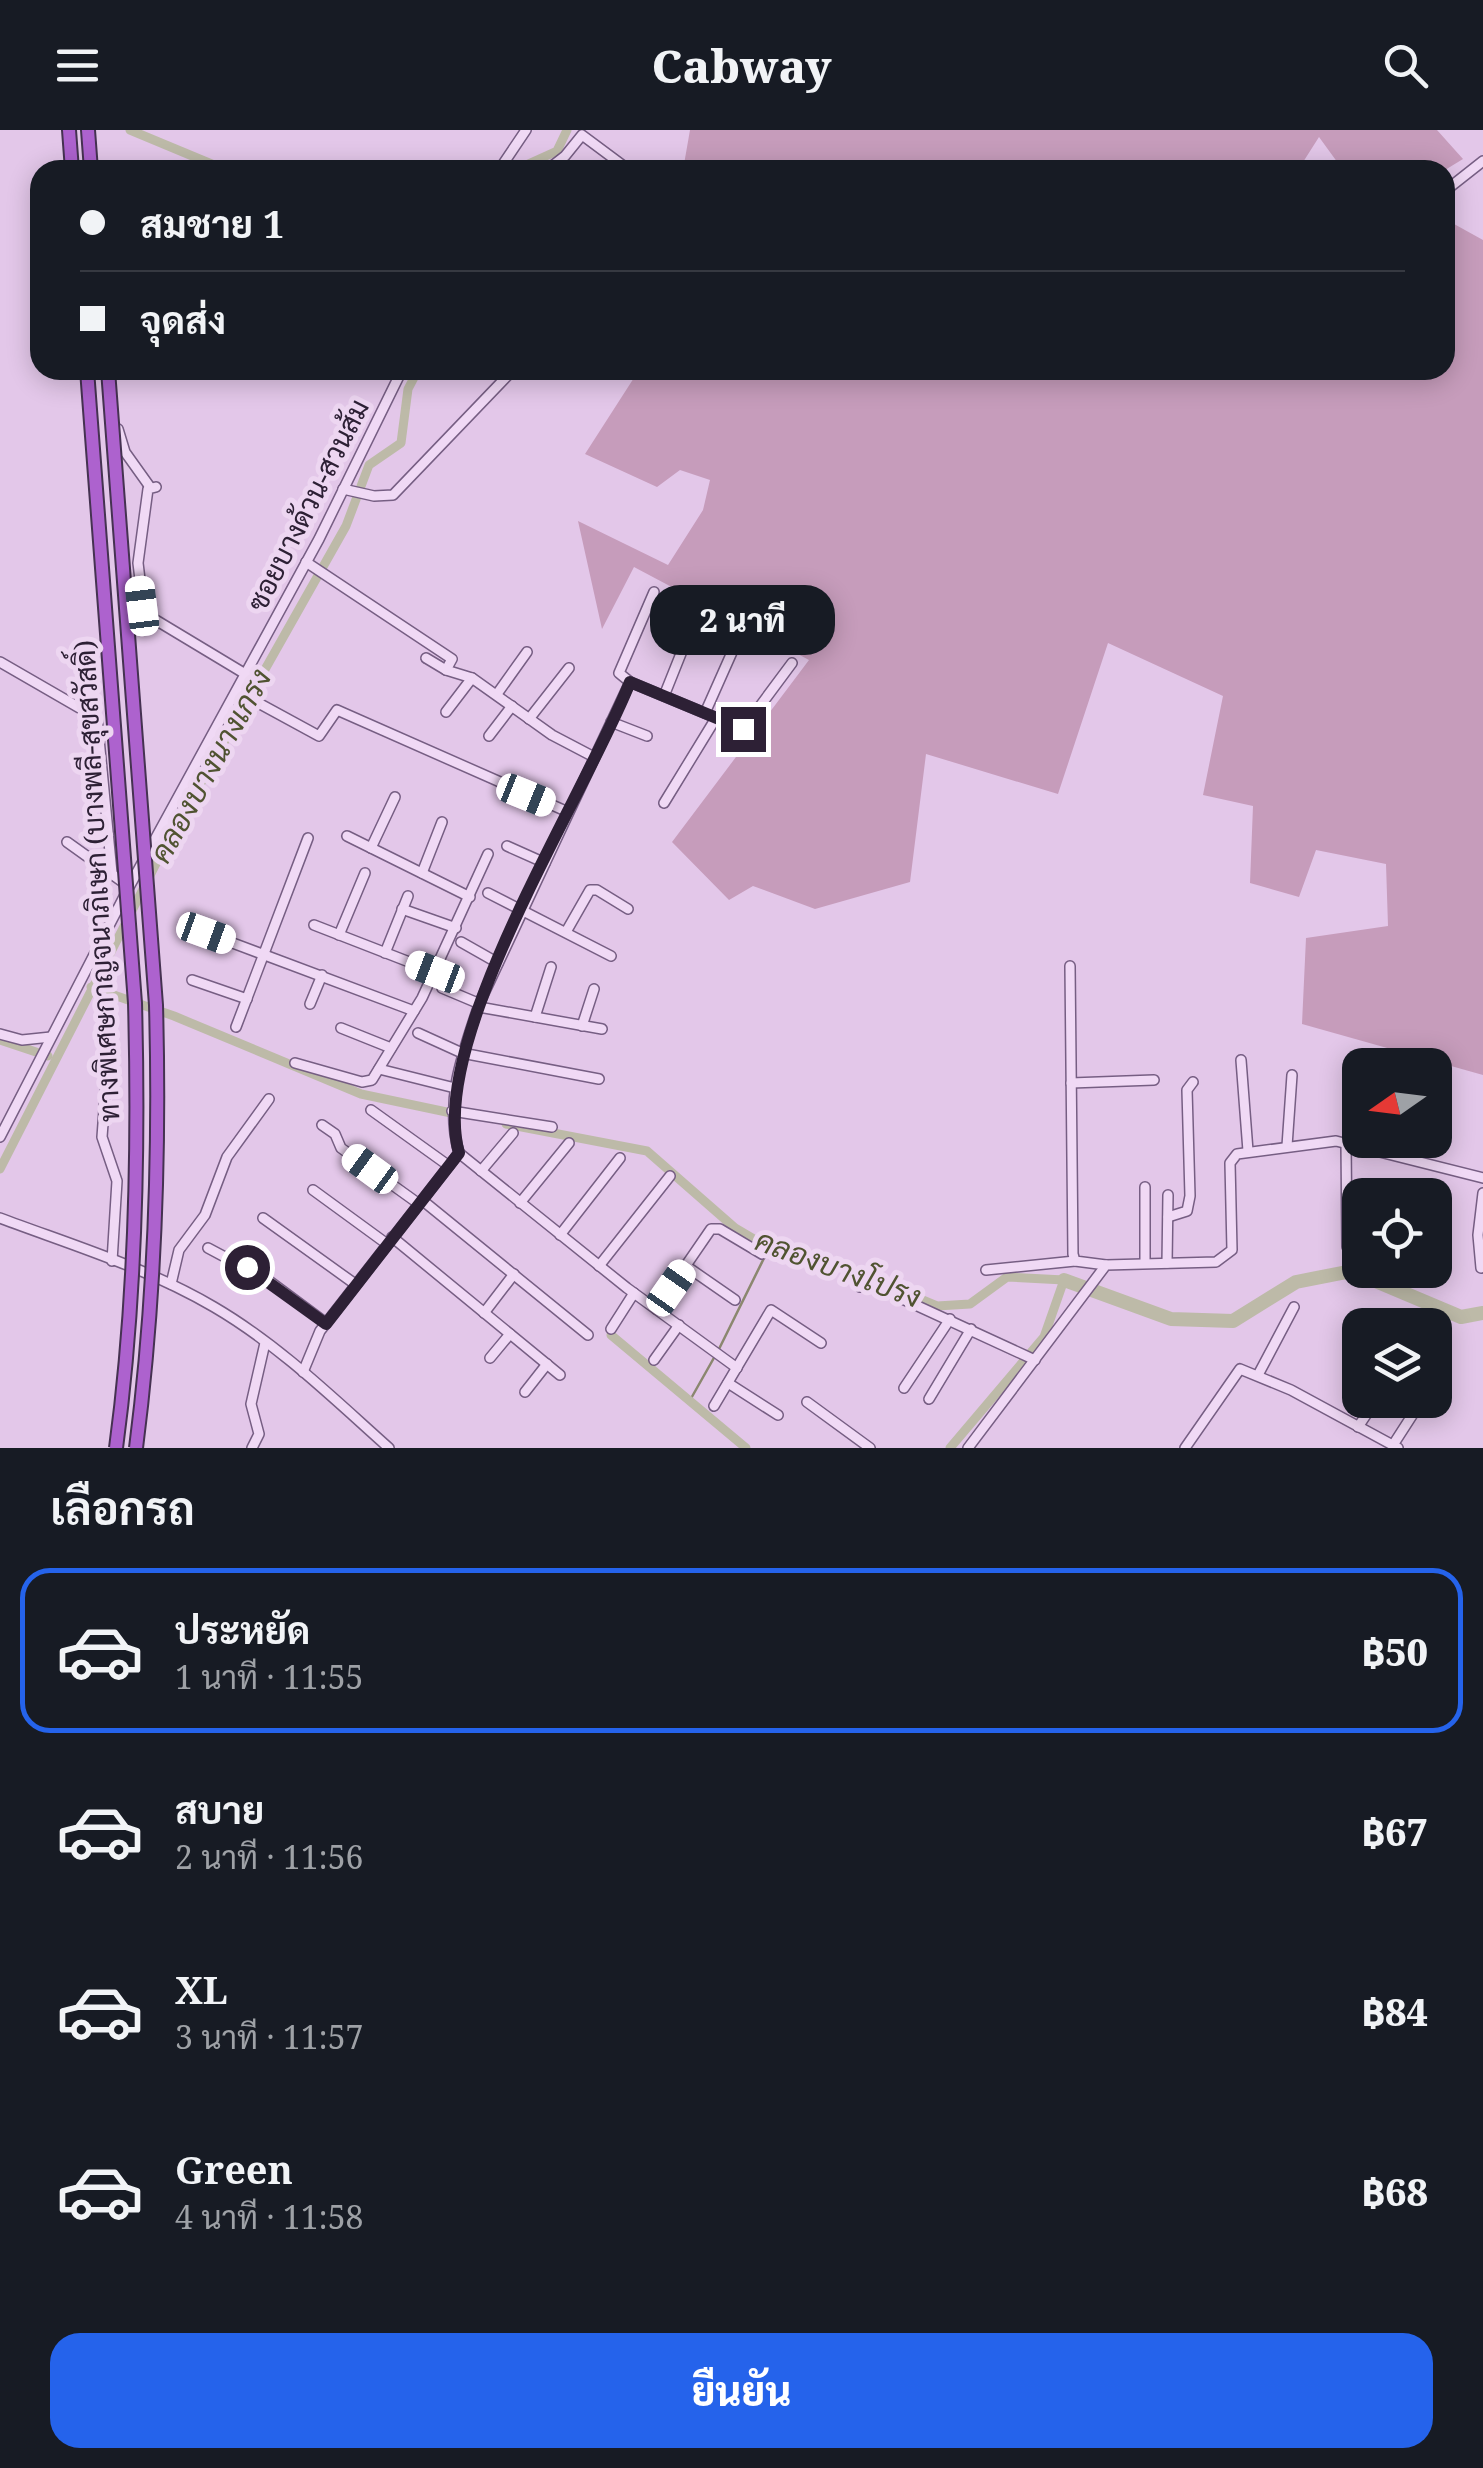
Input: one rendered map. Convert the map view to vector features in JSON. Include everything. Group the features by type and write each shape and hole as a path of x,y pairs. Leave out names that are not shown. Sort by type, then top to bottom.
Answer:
{"highway":[{"path":"69,130 71,160"},
{"path":"88,130 90,160"},
{"name":"ทางพิเศษกาญจนาภิเษก (บางพลี-สุขสวัสดิ์)","path":"88,380 136,1042 134,1251 116,1448"},
{"name":"ทางพิเศษกาญจนาภิเษก (บางพลี-สุขสวัสดิ์)","path":"111,380 154,985 158,1100 155,1254 136,1448"}],"street":[{"path":"506,160 526,130"},
{"path":"560,160 582,135 616,160"},
{"path":"1455,183 1483,160"},
{"path":"111,380 120,441 153,487 138,563 144,613 248,675"},
{"name":"ซอยบางด้วน-สวนส้ม","path":"0,1137 129,886 247,697 248,675 310,565 397,380"},
{"path":"344,490 394,495 503,380"},
{"path":"310,565 452,660 446,670"},
{"path":"654,592 619,672 628,687 664,696 747,728 792,663"},
{"path":"664,696 698,611"},
{"path":"664,804 710,716 741,632"},
{"path":"496,694 527,652"},
{"path":"426,658 446,670 472,678 529,719 594,758"},
{"path":"0,662 98,718 112,873"},
{"path":"529,719 568,668"},
{"path":"446,712 472,678"},
{"path":"628,687 479,1005 462,1054 452,1129 459,1153 599,1266 736,1368"},
{"path":"247,697 319,736 337,710 568,812"},
{"path":"490,736 512,706"},
{"path":"611,722 647,736"},
{"path":"371,848 395,797"},
{"path":"422,873 442,822"},
{"path":"347,836 470,896"},
{"path":"236,1028 308,838"},
{"path":"67,842 129,886"},
{"path":"507,846 545,863"},
{"path":"295,1063 366,1083 392,1048 435,972 488,854"},
{"path":"339,935 365,873"},
{"path":"566,932 590,890 597,890 628,909"},
{"path":"488,893 611,956"},
{"path":"385,953 408,896"},
{"path":"402,909 456,928"},
{"path":"314,925 435,972"},
{"path":"206,933 414,1011"},
{"path":"461,942 498,963"},
{"path":"1070,966 1074,1261"},
{"path":"535,1017 551,967"},
{"path":"310,1004 322,976"},
{"path":"192,980 247,999"},
{"path":"442,988 479,1005 602,1029"},
{"path":"582,1026 594,989"},
{"path":"341,1028 392,1048"},
{"path":"418,1033 462,1054 599,1079"},
{"path":"0,1034 22,1040 51,1037"},
{"path":"108,1056 102,1136 117,1180 112,1260"},
{"path":"1241,1060 1248,1151"},
{"path":"378,1069 455,1088"},
{"path":"1286,1146 1292,1075"},
{"path":"1071,1083 1154,1080"},
{"path":"1168,1217 1187,1211 1190,1196 1187,1090 1193,1082"},
{"path":"171,1284 179,1250 205,1215 226,1157 269,1100"},
{"path":"372,1110 449,1166"},
{"path":"452,1113 552,1128"},
{"path":"322,1124 335,1134 341,1148 420,1202 588,1335"},
{"path":"481,1171 513,1133"},
{"path":"986,1270 1074,1261 1103,1270 1145,1262 1216,1262 1232,1250 1230,1163 1248,1151 1342,1142"},
{"path":"520,1202 570,1143"},
{"path":"303,1372 326,1324 459,1153"},
{"path":"560,1234 620,1158"},
{"path":"1407,1158 1483,1178"},
{"path":"599,1266 670,1176"},
{"path":"1145,1187 1145,1262"},
{"path":"313,1190 389,1240 560,1375"},
{"path":"1481,1268 1478,1235 1483,1193"},
{"path":"1167,1263 1168,1195"},
{"path":"0,1218 171,1284 266,1343 389,1448"},
{"path":"263,1218 355,1284"},
{"path":"656,1309 714,1228 762,1254"},
{"path":"208,1248 268,1280 326,1324"},
{"path":"686,1266 735,1300"},
{"path":"968,1448 1029,1357 1103,1270"},
{"path":"484,1312 514,1274"},
{"path":"860,1287 872,1284 1029,1357"},
{"path":"612,1329 634,1293"},
{"path":"1258,1375 1294,1307"},
{"path":"714,1406 771,1310 821,1343"},
{"path":"904,1388 950,1319"},
{"path":"654,1360 679,1325"},
{"path":"929,1399 971,1329"},
{"path":"490,1358 510,1334"},
{"path":"252,1448 259,1434 252,1404 266,1343"},
{"path":"525,1392 547,1364"},
{"path":"1185,1448 1236,1371 1258,1375 1395,1447 1412,1418"},
{"path":"728,1383 778,1415"},
{"path":"807,1402 870,1448"},
{"path":"1358,1427 1364,1418"}],"shaded area":[{"path":"690,130 1437,130 1463,159 1455,164 1455,160 1336,160 1319,137 1304,160 685,160"},
{"path":"1455,225 1483,240 1483,1075 1452,1066 1452,1048 1387,1048 1302,1024 1306,938 1388,926 1386,864 1316,850 1299,897 1250,883 1253,806 1203,795 1223,696 1108,643 1058,794 926,754 910,882 815,909 753,886 729,900 672,842 809,660 634,567 602,629 578,521 668,565 703,510 710,480 680,470 657,487 585,454 633,380 1455,380"}],"waterway":[{"path":"130,130 202,160"},
{"name":"คลองบางนางเกรง","path":"537,160 557,151 567,130"},
{"name":"คลองบางนางเกรง","path":"0,1169 163,850 346,526 369,465 401,443 408,389 413,380"},
{"name":"คลองบางโปรง","path":"91,987 174,1016 361,1094 456,1114"},
{"path":"0,1040 48,1056"},
{"name":"คลองบางโปรง","path":"506,1124 647,1151 735,1228 769,1248 837,1264 937,1306 970,1304 1007,1277 1064,1280 1044,1337 950,1448"},
{"path":"719,1349 769,1248"},
{"name":"คลองบางโปรง","path":"1064,1280 1171,1319 1233,1321 1296,1282 1352,1271 1461,1317 1483,1313"},
{"path":"611,1335 746,1448"},
{"path":"689,1402 715,1356"}],"route":[{"path":"247,1267 326,1324 459,1153 452,1129 455,1088 480,1004 630,682 743,729"}]}
